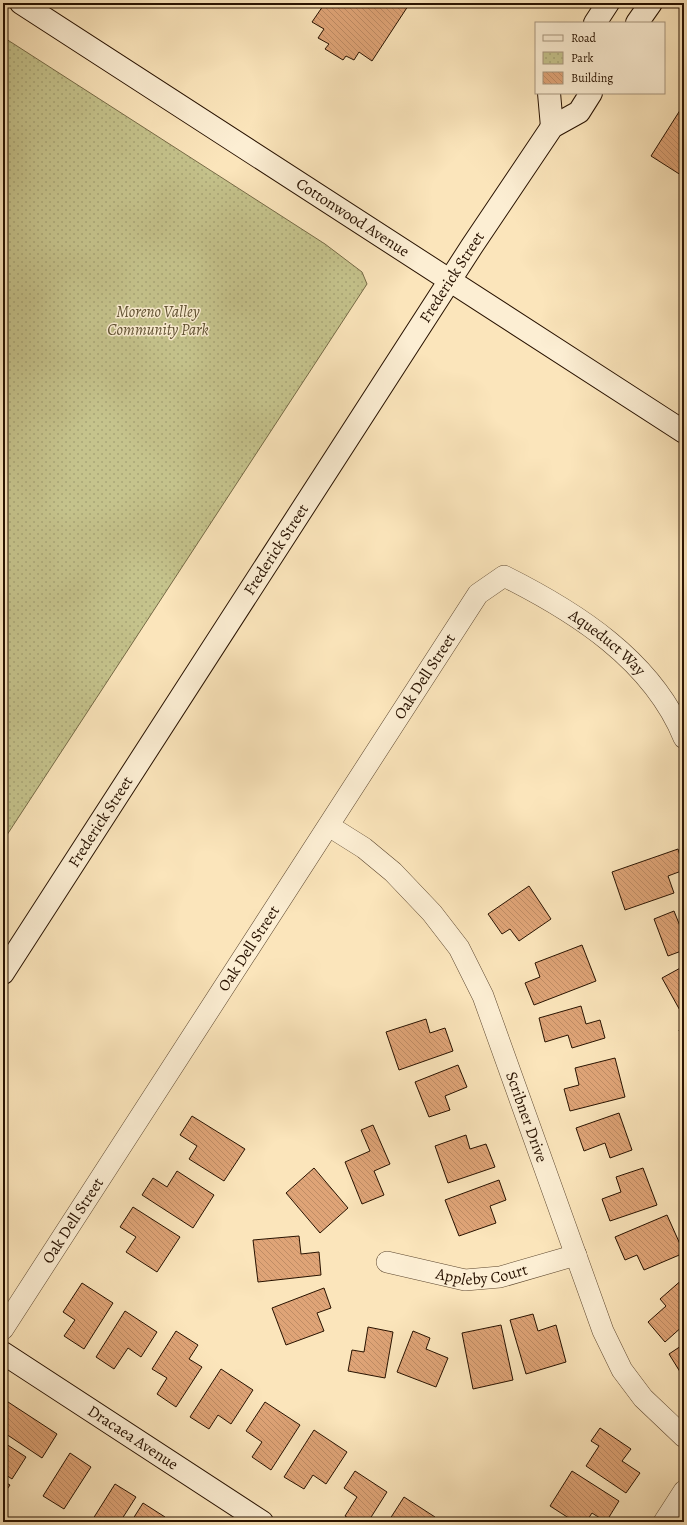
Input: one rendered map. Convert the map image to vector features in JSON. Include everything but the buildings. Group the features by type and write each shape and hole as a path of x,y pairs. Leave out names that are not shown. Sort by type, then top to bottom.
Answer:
{"main road":[{"name":"Cottonwood Avenue","path":"22,3 684,432"},
{"path":"596,22 608,3"},
{"path":"639,22 651,3"},
{"path":"549,94 552,127"},
{"name":"Frederick Street","path":"3,973 451,280 552,127 579,112 590,94"},
{"name":"Dracaea Avenue","path":"3,1352 262,1522"}],"street":[{"name":"Aqueduct Way","path":"504,576 545,597 606,639 636,664 677,720 684,738"},
{"name":"Oak Dell Street","path":"3,1329 478,594 504,576"},
{"name":"Scribner Drive","path":"329,826 364,848 393,872 432,914 459,948 483,996 604,1331 622,1370 643,1398 684,1437"},
{"name":"Appleby Court","path":"387,1262 465,1280 500,1277 576,1255"},
{"path":"664,1522 684,1491"}],"green space":[{"name":"Moreno Valley Community Park","path":"3,37 325,244 362,272 367,284 3,841"}]}
